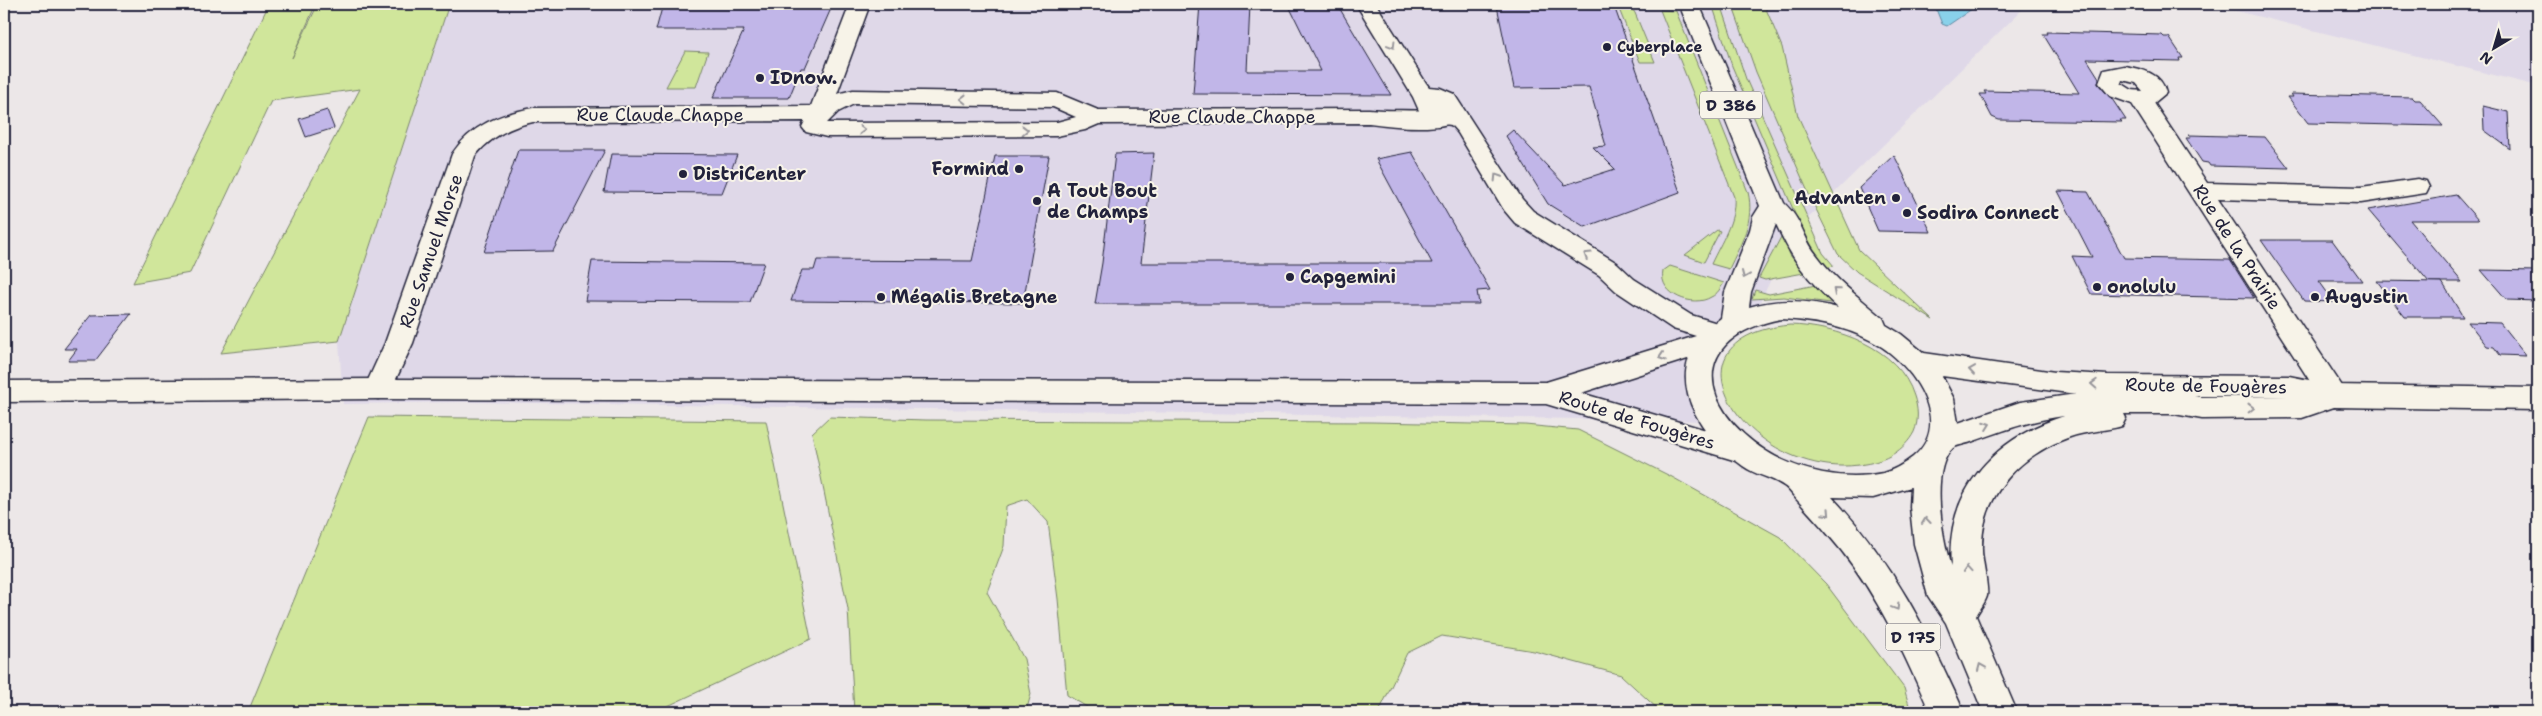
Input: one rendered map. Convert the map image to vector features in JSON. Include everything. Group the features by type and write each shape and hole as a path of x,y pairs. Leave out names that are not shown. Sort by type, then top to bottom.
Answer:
{"main road":[{"path":"819,120 822,104 860,4"},
{"path":"1366,4 1417,87 1467,129 1513,204 1524,217 1608,268 1625,285 1682,322 1720,332"},
{"path":"1387,4 1437,105"},
{"name":"D 386","path":"1689,4 1773,207 1788,220 1802,255 1818,275 1885,337"},
{"name":"Rue Claude Chappe","path":"819,120 838,100 853,97 1057,100 1095,117"},
{"name":"Rue de la Prairie","path":"2140,99 2334,396"},
{"name":"Rue Claude Chappe","path":"497,123 533,114 787,115 819,120 836,130 1057,129 1077,125 1095,117 1369,116 1392,120 1437,105"},
{"name":"Rue Samuel Morse","path":"378,389 399,343 464,154 473,141 497,123"},
{"path":"2200,191 2361,195 2417,187"},
{"path":"1747,452 1725,434 1711,415 1702,396 1698,376 1701,358 1720,332 1763,230 1765,217 1773,207"},
{"name":"Route de Fougères","path":"1546,393 1720,332 1761,312 1804,310 1830,314 1856,323 1885,337"},
{"path":"1885,337 1917,362 1932,381 1941,402 1944,421 1934,452"},
{"name":"Route de Fougères","path":"1917,362 2055,382 2108,385 2288,386 2334,396"},
{"path":"4,392 378,389 789,392 1546,393"},
{"name":"Route de Fougères","path":"1546,393 1747,452 1768,466 1794,477 1824,485 1855,488 1884,484 1908,476 1934,452 2020,413 2052,406 2087,403 2174,403 2202,408 2302,407 2334,396"},
{"path":"2334,396 2538,399"},
{"path":"1959,615 1971,596 1966,548 1968,528 1975,504 1984,486 2010,457 2030,442 2074,424 2098,419 2181,414 2202,408"},
{"name":"D 175","path":"1934,452 1925,507 1929,544 1944,596 1959,615 2000,712"},
{"name":"D 175","path":"1794,477 1836,522 1871,565 1913,636 1947,712"}],"shaded area":[{"path":"449,4 2028,4 1793,233 1753,317 1701,365 1715,421 466,402 343,404 339,341"},
{"path":"2208,4 2538,4 2538,86"}],"green space":[{"path":"269,4 316,4 292,58 318,4 449,4 339,341 221,353 360,89 271,101 190,273 133,283"},
{"path":"1617,4 1629,4 1635,13 1655,62 1640,62"},
{"path":"1712,4 1721,4 1746,79 1823,253 1834,266 1824,268 1813,256 1732,66"},
{"path":"1732,4 1764,4 1782,47 1798,116 1859,250 1933,320 1857,272 1838,254 1811,199 1756,72"},
{"path":"1660,10 1676,11 1748,192 1750,213 1746,232 1729,269 1711,264 1733,215 1734,197"},
{"path":"685,51 708,52 696,87 666,87"},
{"path":"1717,230 1720,231 1704,262 1685,255"},
{"path":"1781,237 1784,238 1790,255 1804,273 1765,280 1759,278"},
{"path":"1670,266 1724,283 1717,293 1711,297 1696,301 1687,300 1672,293 1666,287 1663,271"},
{"path":"1816,285 1831,300 1831,303 1784,297 1752,299 1755,290 1769,294"},
{"path":"1790,325 1808,326 1845,335 1880,352 1895,364 1906,379 1914,396 1917,410 1916,428 1905,445 1887,458 1872,463 1824,465 1787,453 1755,433 1733,407 1722,380 1727,355 1748,336"},
{"path":"369,417 766,421 811,639 655,712 248,712"},
{"path":"829,417 926,420 1371,422 1525,425 1578,430 1672,477 1780,537 1826,584 1904,688 1911,712 1661,712 1621,675 1534,651 1442,636 1407,653 1379,712 1095,712 1067,695 1058,599 1048,522 1027,499 1006,506 1004,546 987,592 1024,659 1031,694 1026,712 854,712 848,609 812,433"}],"water":[{"path":"1934,4 1979,4 1947,26 1942,24"}],"building":[{"path":"663,4 833,4 805,68 801,68 789,98 713,98 744,30 656,30"},
{"path":"1200,4 1250,4 1247,71 1321,71 1288,4 1337,4 1391,95 1193,94"},
{"path":"1497,6 1614,6 1680,192 1585,227 1548,204 1506,136 1513,130 1565,185 1615,169 1593,147 1606,146 1589,87 1514,88"},
{"path":"2047,32 2162,35 2169,37 2183,58 2179,58 2180,61 2087,59 2099,78 2098,84 2112,99 2126,120 2120,120 2122,122 1999,120 1992,117 1980,94 1986,94 1984,91 2079,93 2043,34 2048,34"},
{"path":"2291,94 2412,97 2415,100 2420,100 2443,126 2308,123 2288,97 2293,97"},
{"path":"2483,106 2508,112 2510,149 2484,130"},
{"path":"327,110 334,128 306,137 299,119"},
{"path":"2189,135 2265,137 2289,168 2210,166 2208,163 2202,162 2186,138 2191,138"},
{"path":"518,150 605,150 553,251 484,252"},
{"name":"Capgemini","path":"1412,152 1490,290 1477,291 1479,304 1095,304 1102,263 1115,154 1154,153 1141,263 1432,263 1376,159"},
{"path":"611,154 737,155 722,193 604,192"},
{"path":"1894,155 1931,232 1878,231 1859,188"},
{"path":"995,156 1049,156 1023,303 791,301 802,270 814,270 817,260 972,261"},
{"path":"2058,191 2088,192 2124,258 2230,260 2254,298 2091,294 2072,256 2092,257"},
{"path":"2456,195 2478,220 2410,220 2462,282 2429,282 2368,210"},
{"path":"2261,240 2332,240 2362,281 2319,281 2334,302 2304,301"},
{"path":"592,261 764,263 750,302 585,301"},
{"path":"2481,270 2538,271 2538,301 2507,300"},
{"path":"2377,281 2442,282 2463,317 2405,317"},
{"path":"131,314 95,361 68,361 77,349 64,349 91,315"},
{"path":"2468,322 2500,323 2526,356 2500,355 2494,347 2487,346"}],"place":[{"name":"Cyberplace","path":"1607,47"},
{"name":"IDnow.","path":"760,78"},
{"name":"Formind","path":"1019,169"},
{"name":"DistriCenter","path":"683,174"},
{"name":"Advanten","path":"1896,198"},
{"name":"A Tout Bout de Champs","path":"1037,201"},
{"name":"Sodira Connect","path":"1907,213"},
{"name":"Capgemini","path":"1290,277"},
{"name":"onolulu","path":"2097,287"},
{"name":"Mégalis Bretagne","path":"881,297"},
{"name":"Augustin","path":"2315,297"}]}
